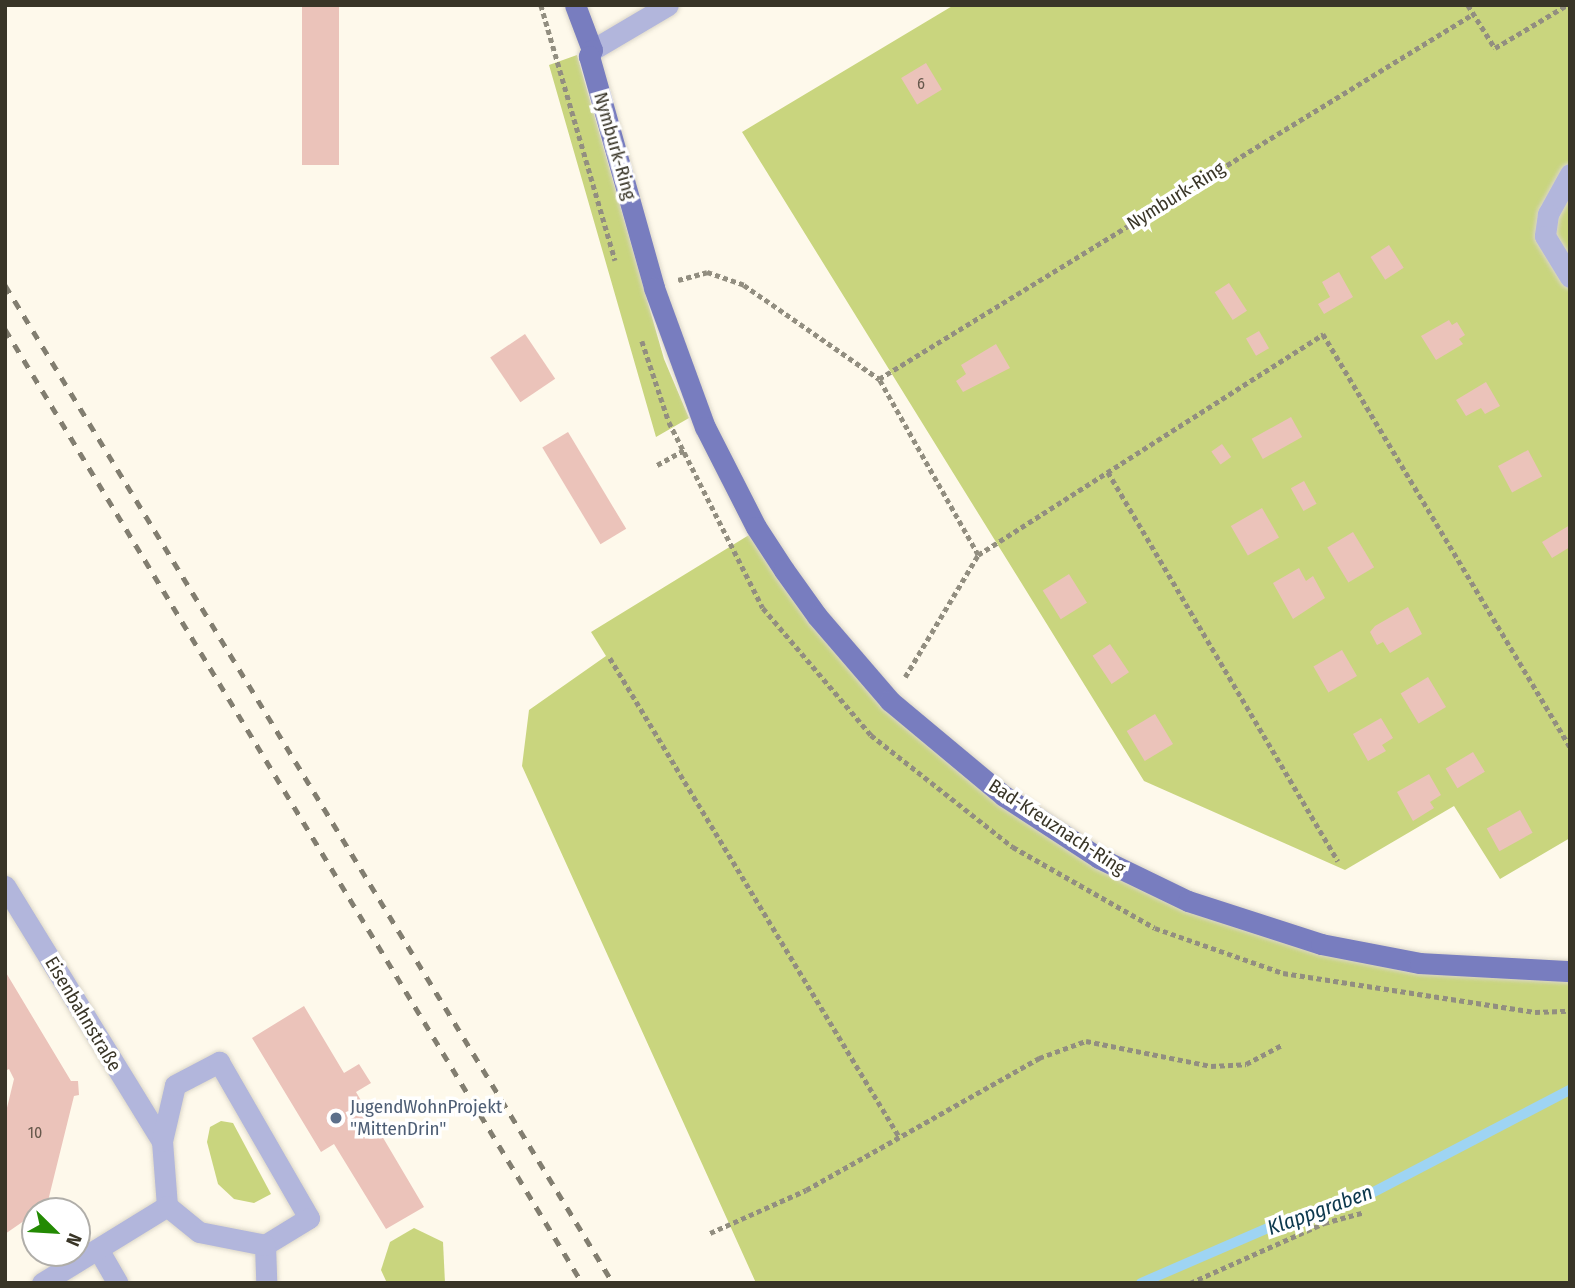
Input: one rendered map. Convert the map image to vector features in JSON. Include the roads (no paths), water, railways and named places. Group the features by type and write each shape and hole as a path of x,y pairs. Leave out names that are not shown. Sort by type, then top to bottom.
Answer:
{"main road":[{"name":"Nymburk-Ring","path":"575,5 592,50 589,56 654,288 707,432"},
{"name":"Bad-Kreuznach-Ring","path":"707,432 755,527 784,570 817,616 890,701 1004,796 1099,858 1188,901 1321,944 1447,965 1570,971"}],"street":[{"path":"592,50 668,5"},
{"path":"1570,174 1548,214 1545,236 1570,277"},
{"name":"Eisenbahnstraße","path":"5,886 162,1141"},
{"path":"219,1062 309,1218 265,1245 199,1232 167,1206 162,1141 175,1085 219,1062"},
{"path":"42,1283 167,1206"},
{"path":"265,1245 266,1283"},
{"path":"98,1249 118,1283"}],"waterway":[{"name":"Klappgraben","path":"1141,1283 1289,1219 1366,1196 1570,1090"}],"railway":[{"path":"5,285 613,1283"},
{"path":"5,329 582,1283"}],"place":[{"name":"JugendWohnProjekt \"MittenDrin\"","path":"336,1118"}]}
